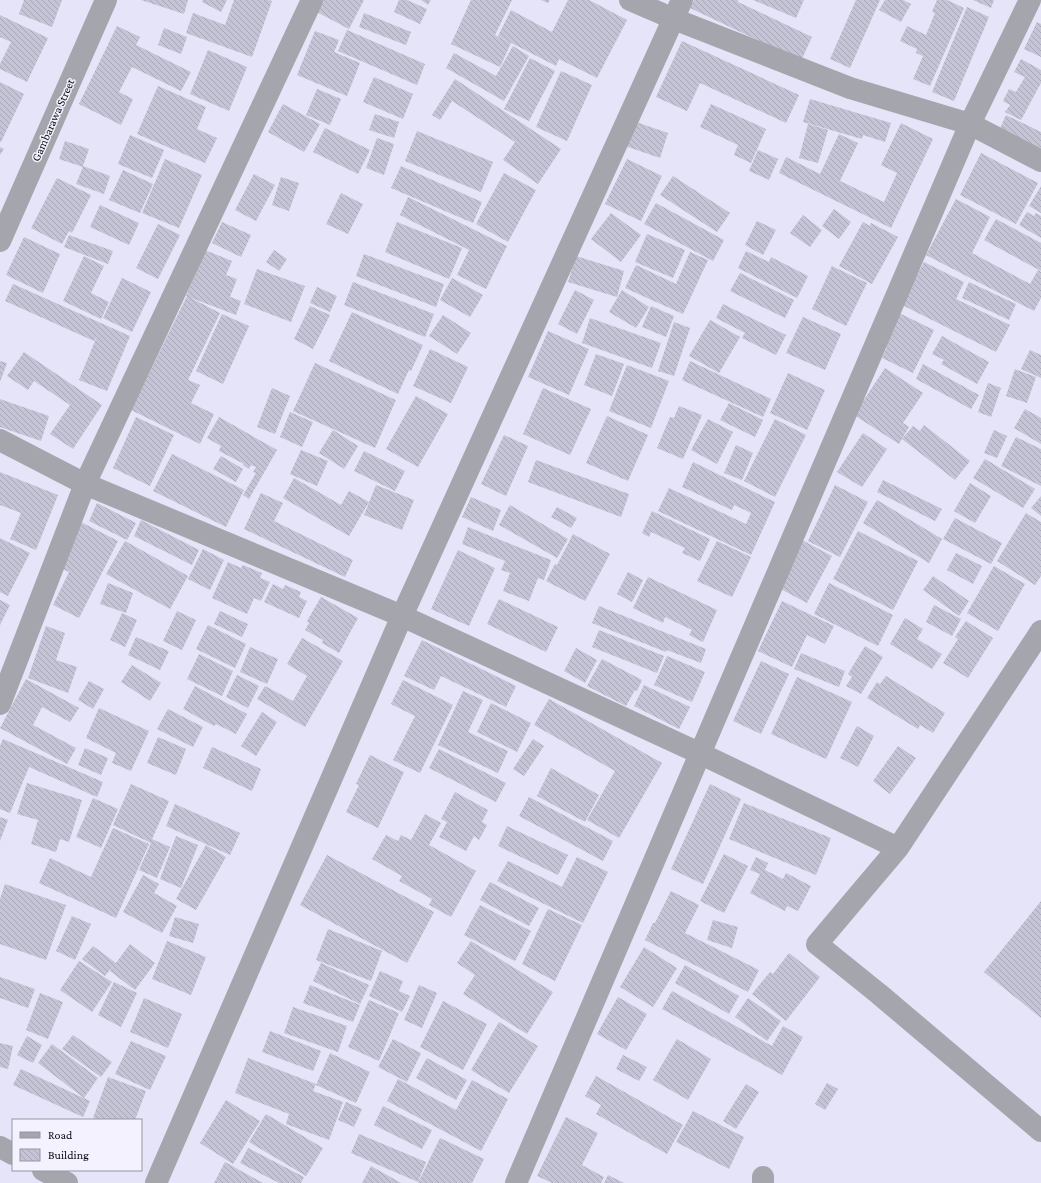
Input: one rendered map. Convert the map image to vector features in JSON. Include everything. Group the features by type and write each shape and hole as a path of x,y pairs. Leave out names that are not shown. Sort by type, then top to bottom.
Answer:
{"street":[{"name":"Gambarawa Street","path":"0,241 106,0"},
{"path":"0,704 85,484 312,0"},
{"path":"630,0 678,10 850,88 970,124 1041,161"},
{"path":"516,1183 699,753 970,124 1030,0"},
{"path":"156,1183 402,616 678,10"},
{"path":"0,440 85,484 402,616 699,753 898,848"},
{"path":"1041,631 898,848 816,944 880,994 1041,1131"},
{"path":"0,1147 12,1153"},
{"path":"45,1171 67,1183"}],"building":[{"path":"24,0 62,0 52,27 19,14"},
{"path":"141,0 188,0 184,14"},
{"path":"203,0 227,0 221,12 202,2"},
{"path":"234,0 272,1 252,57 186,33 193,13 225,25"},
{"path":"318,0 364,0 349,29 313,10"},
{"path":"399,0 407,0 427,9 420,24 394,12"},
{"path":"421,0 431,0 428,5"},
{"path":"471,0 512,0 495,35 511,43 500,67 451,44"},
{"path":"541,0 550,0 548,3"},
{"path":"568,0 589,0 627,20 597,78 559,59 556,66 498,36 511,10 552,32"},
{"path":"694,0 738,0 738,2 812,37 801,61 690,8"},
{"path":"753,0 804,0 796,18"},
{"path":"856,0 880,0 850,68 830,59"},
{"path":"885,0 903,0 911,4 901,22 879,10"},
{"path":"937,0 947,0 964,8 930,86 913,79 923,56 916,53 917,49 900,41 907,26 926,35 935,13 932,12"},
{"path":"973,0 994,0 991,8"},
{"path":"967,7 989,17 954,101 932,92"},
{"path":"364,13 411,32 406,45 359,27"},
{"path":"0,15 48,38 27,82 0,69 0,64 11,42 0,37"},
{"path":"1037,22 1041,24 1041,57 1024,49"},
{"path":"117,26 140,37 136,45 191,72 181,91 132,67 119,92 133,99 121,125 79,104"},
{"path":"164,28 187,37 181,54 158,45"},
{"path":"347,30 425,64 417,85 338,51"},
{"path":"315,31 339,40 334,52 360,63 347,96 297,75"},
{"path":"682,41 799,95 786,123 700,83 687,111 656,97"},
{"path":"513,46 529,56 504,101 446,68 454,53 496,76"},
{"path":"208,50 247,67 229,111 190,94"},
{"path":"530,58 555,71 529,121 504,109"},
{"path":"1021,59 1041,70 1041,83 1021,120 1005,112 1010,105 1003,101 1009,89 1016,92 1025,77 1014,72"},
{"path":"561,71 592,85 567,141 536,127"},
{"path":"374,77 413,94 403,119 363,102"},
{"path":"455,79 561,149 538,184 503,160 515,142 452,101 440,120 432,115"},
{"path":"0,82 24,94 1,142 0,142"},
{"path":"158,86 206,107 197,129 217,138 205,163 137,134"},
{"path":"317,89 341,99 330,125 306,115"},
{"path":"810,99 891,123 885,142 863,135 862,139 803,122"},
{"path":"283,104 320,124 304,152 268,132"},
{"path":"711,104 766,129 751,163 734,155 738,145 700,127"},
{"path":"375,114 399,122 394,138 369,130"},
{"path":"1006,115 1041,132 1041,152 999,131"},
{"path":"633,121 668,133 660,158 625,146"},
{"path":"901,123 933,139 891,228 779,173 786,157 820,174 839,134 858,143 840,181 884,202 897,173 881,165"},
{"path":"808,124 828,130 818,163 799,158"},
{"path":"325,128 370,150 358,174 313,152"},
{"path":"417,131 493,162 481,192 405,161"},
{"path":"130,135 164,150 152,178 118,164"},
{"path":"377,138 394,144 384,175 366,168"},
{"path":"65,141 89,149 83,166 110,176 104,194 76,184 83,167 59,159"},
{"path":"0,147 4,149 0,155"},
{"path":"758,150 778,159 769,180 749,171"},
{"path":"981,153 1038,183 1016,224 960,195"},
{"path":"165,159 202,175 179,228 142,213"},
{"path":"627,159 662,176 641,221 605,204"},
{"path":"401,166 482,202 473,223 391,188"},
{"path":"123,170 153,184 140,213 109,200"},
{"path":"504,173 536,190 508,242 476,224"},
{"path":"254,174 275,185 256,221 235,210"},
{"path":"673,176 730,213 717,232 660,195"},
{"path":"281,177 299,183 289,211 272,205"},
{"path":"57,178 91,195 72,233 69,231 62,244 31,228"},
{"path":"1041,186 1041,213 1029,206"},
{"path":"341,193 363,204 348,234 326,224"},
{"path":"408,197 507,246 486,289 457,275 469,250 400,215"},
{"path":"956,199 990,217 972,253 1030,284 1038,270 1041,272 1041,298 1034,311 926,255"},
{"path":"656,203 724,240 713,261 644,224"},
{"path":"100,205 139,223 129,245 90,227"},
{"path":"834,209 851,222 839,239 822,226"},
{"path":"1027,212 1034,216 1036,213 1041,216 1041,238 1019,225"},
{"path":"611,213 641,235 621,262 591,239"},
{"path":"803,215 822,230 810,247 790,233"},
{"path":"996,219 1041,243 1041,271 984,240"},
{"path":"757,221 776,230 763,255 745,245"},
{"path":"222,222 251,235 241,257 212,243"},
{"path":"397,222 462,248 449,279 385,252"},
{"path":"863,222 870,226 871,223 898,237 872,284 839,266"},
{"path":"158,224 180,235 158,279 136,268"},
{"path":"647,234 685,250 673,278 635,262"},
{"path":"69,235 113,251 108,264 64,247"},
{"path":"24,237 60,254 43,293 6,275"},
{"path":"205,250 232,261 226,275 237,279 230,297 241,301 236,315 186,296"},
{"path":"274,250 287,259 279,271 266,262"},
{"path":"746,251 769,262 771,257 808,276 797,298 738,268"},
{"path":"690,252 708,260 683,314 625,288 636,265 676,284"},
{"path":"364,254 444,284 436,307 356,276"},
{"path":"84,256 104,266 91,293 109,302 101,319 63,301"},
{"path":"576,256 624,271 617,297 568,282"},
{"path":"924,262 964,282 956,299 1010,325 996,352 902,305"},
{"path":"832,266 867,283 846,326 812,309"},
{"path":"257,269 305,286 291,322 244,304"},
{"path":"740,273 794,300 785,318 730,291"},
{"path":"122,278 151,292 132,332 103,318"},
{"path":"452,278 483,295 470,317 440,300"},
{"path":"353,282 434,314 425,337 344,305"},
{"path":"969,282 1016,304 1009,320 962,298"},
{"path":"13,284 130,336 107,391 79,380 97,336 94,341 5,301"},
{"path":"317,287 337,296 330,312 310,303"},
{"path":"575,290 594,300 577,334 558,324"},
{"path":"622,290 649,307 636,328 609,312"},
{"path":"187,296 220,313 188,380 200,385 191,403 214,414 200,444 131,410"},
{"path":"723,304 786,335 776,355 742,338 745,333 716,318"},
{"path":"310,306 330,315 313,349 294,339"},
{"path":"651,306 674,316 666,337 642,327"},
{"path":"352,312 423,345 398,394 329,361"},
{"path":"899,313 934,330 913,373 882,358 887,347 884,345"},
{"path":"222,314 249,326 223,384 196,371"},
{"path":"443,315 471,333 457,354 429,336"},
{"path":"803,317 841,334 825,370 786,353"},
{"path":"590,318 661,343 652,368 582,343"},
{"path":"710,320 740,337 719,373 689,356"},
{"path":"674,322 690,328 674,376 658,371"},
{"path":"548,331 589,349 569,395 528,377"},
{"path":"942,336 989,362 977,384 941,364 944,360 932,354"},
{"path":"430,349 468,367 451,403 413,386"},
{"path":"1030,350 1041,355 1041,378 1021,369"},
{"path":"24,352 102,405 73,449 50,434 70,405 34,381 28,390 7,376"},
{"path":"596,354 624,364 612,396 584,385"},
{"path":"0,361 7,363 0,382"},
{"path":"690,361 771,399 763,417 682,380"},
{"path":"315,363 396,400 375,448 293,411"},
{"path":"923,364 979,395 971,409 916,379"},
{"path":"627,365 669,381 651,428 609,411"},
{"path":"885,368 923,393 903,423 909,427 899,444 854,415"},
{"path":"1015,369 1036,377 1027,403 1006,396"},
{"path":"788,373 825,390 807,430 770,413"},
{"path":"988,383 1001,388 991,417 978,412"},
{"path":"272,388 290,396 275,434 257,427"},
{"path":"543,388 591,409 570,455 523,434"},
{"path":"416,396 448,414 418,467 386,449"},
{"path":"0,399 49,416 41,441 0,427"},
{"path":"729,403 763,420 755,437 720,420"},
{"path":"679,406 702,415 683,459 657,448 670,417 674,418"},
{"path":"1025,409 1041,418 1041,444 1014,428"},
{"path":"290,412 313,422 302,447 280,437"},
{"path":"607,416 648,435 628,481 586,463"},
{"path":"136,417 174,435 150,486 113,468"},
{"path":"219,417 277,450 249,499 243,495 256,473 253,472 256,467 251,465 249,469 243,465 244,464 219,451 221,446 207,438"},
{"path":"708,419 733,432 717,464 691,450"},
{"path":"775,419 806,435 775,497 744,481"},
{"path":"924,425 970,461 955,480 902,439 913,426 920,431"},
{"path":"333,430 358,446 344,469 319,453"},
{"path":"994,430 1007,436 997,458 984,453"},
{"path":"863,433 887,449 862,487 837,472"},
{"path":"504,435 528,446 506,496 481,484"},
{"path":"1016,437 1041,449 1041,486 1001,466"},
{"path":"736,445 753,453 742,480 724,473"},
{"path":"301,450 328,461 317,486 290,474"},
{"path":"364,451 405,471 395,491 354,471"},
{"path":"172,454 244,490 226,527 153,491"},
{"path":"221,456 243,469 236,482 213,469"},
{"path":"985,459 1035,489 1023,508 973,478"},
{"path":"536,460 629,494 621,517 528,482"},
{"path":"693,462 775,502 751,555 658,511 669,488 746,524 751,513 734,505 732,510 682,487"},
{"path":"0,472 58,495 36,550 10,539 21,513 0,505"},
{"path":"294,478 341,505 349,491 369,502 349,536 283,498"},
{"path":"883,480 942,509 935,521 877,492"},
{"path":"970,483 991,496 975,523 954,511"},
{"path":"376,485 414,500 402,530 364,515"},
{"path":"835,485 868,502 840,557 808,541"},
{"path":"261,493 283,503 274,521 353,560 345,577 244,529"},
{"path":"1041,496 1041,516 1031,508"},
{"path":"471,497 501,510 493,531 462,517"},
{"path":"877,500 942,539 929,563 863,523"},
{"path":"97,503 136,523 127,540 89,521"},
{"path":"510,505 568,539 557,558 499,525"},
{"path":"557,507 577,518 571,528 551,517"},
{"path":"652,511 710,539 700,561 682,553 685,548 651,532 649,537 642,533"},
{"path":"1026,513 1041,522 1041,576 1035,585 997,561"},
{"path":"955,518 1002,543 991,564 943,539"},
{"path":"141,520 199,550 192,565 134,536"},
{"path":"79,521 118,541 79,618 53,605 69,572 56,566"},
{"path":"468,527 551,560 544,580 538,578 529,601 503,591 510,573 501,570 505,561 462,544"},
{"path":"858,531 918,561 893,610 833,579"},
{"path":"573,534 610,554 585,601 546,581 555,564 557,565"},
{"path":"0,538 30,553 8,596 0,592"},
{"path":"802,540 832,556 807,603 777,587"},
{"path":"125,541 188,576 170,609 106,574"},
{"path":"717,541 751,557 732,597 697,581"},
{"path":"203,549 224,560 210,590 188,579"},
{"path":"458,550 495,568 469,626 431,609"},
{"path":"956,553 982,566 973,584 947,570"},
{"path":"228,562 241,568 243,565 262,573 260,578 270,582 261,601 254,598 247,614 212,598"},
{"path":"994,566 1025,584 998,631 967,613"},
{"path":"628,572 643,580 632,602 617,594"},
{"path":"933,576 969,601 959,616 923,590"},
{"path":"648,577 717,610 703,642 689,635 692,630 665,617 663,623 633,608"},
{"path":"108,583 133,593 126,613 100,604"},
{"path":"829,583 893,615 878,646 814,614"},
{"path":"273,584 283,589 285,585 301,592 299,597 307,601 299,618 264,602"},
{"path":"321,597 358,618 339,653 322,643 323,640 305,630 309,623 307,621"},
{"path":"499,599 558,627 546,652 487,624"},
{"path":"0,600 10,605 0,625"},
{"path":"782,601 834,626 825,644 807,635 792,667 758,651"},
{"path":"934,605 961,619 952,636 926,622"},
{"path":"599,606 706,649 701,663 667,650 666,652 592,623"},
{"path":"177,611 196,620 182,650 163,641"},
{"path":"220,611 248,624 242,637 214,624"},
{"path":"122,613 137,620 125,647 110,640"},
{"path":"905,618 923,629 917,639 942,654 932,669 890,644"},
{"path":"966,621 993,638 968,678 943,663 958,639 955,637"},
{"path":"208,625 246,644 235,668 196,649"},
{"path":"46,626 65,633 56,660 77,667 68,693 28,678"},
{"path":"599,630 664,656 657,673 592,647"},
{"path":"136,637 169,651 160,670 128,655"},
{"path":"302,638 343,661 305,727 257,699 265,686 293,701 307,676 287,664"},
{"path":"422,640 516,686 506,707 441,676 434,690 404,676"},
{"path":"865,646 883,657 861,694 846,686 852,677 848,674"},
{"path":"250,647 278,659 267,684 240,672"},
{"path":"576,648 597,660 585,683 564,671"},
{"path":"801,653 845,671 839,687 794,669"},
{"path":"199,654 233,671 222,696 187,679"},
{"path":"667,656 705,672 692,702 654,685"},
{"path":"602,659 642,680 637,691 635,690 626,706 587,686"},
{"path":"761,661 789,674 761,734 733,721"},
{"path":"132,665 161,683 150,701 121,682"},
{"path":"237,675 259,686 248,708 226,697"},
{"path":"886,676 945,713 933,733 920,725 918,729 867,698 877,682 880,684"},
{"path":"797,677 852,702 826,759 771,734"},
{"path":"26,679 79,708 70,722 42,707 33,725 76,748 67,764 0,728"},
{"path":"403,680 453,705 420,773 393,760 415,716 391,704"},
{"path":"89,681 104,689 93,709 78,700"},
{"path":"644,685 690,707 679,729 634,706"},
{"path":"195,686 247,714 236,734 216,724 214,726 183,709"},
{"path":"463,691 483,700 468,732 508,751 498,773 438,745"},
{"path":"549,699 662,763 619,838 587,820 615,771 534,725"},
{"path":"491,703 531,723 517,752 477,732"},
{"path":"99,708 149,731 131,771 112,763 116,753 86,738"},
{"path":"168,709 203,727 193,747 157,729"},
{"path":"262,712 277,722 256,756 241,746"},
{"path":"857,726 874,736 858,767 840,758"},
{"path":"158,737 186,749 176,775 147,763"},
{"path":"3,739 103,782 97,797 29,767 10,813 0,809 0,746"},
{"path":"533,739 544,746 524,776 513,769"},
{"path":"898,746 916,758 890,794 873,781"},
{"path":"212,747 261,769 252,791 203,768"},
{"path":"85,748 108,758 101,775 78,765"},
{"path":"439,749 506,783 496,802 429,768"},
{"path":"370,755 404,772 378,828 346,812 359,785 356,784"},
{"path":"551,768 599,795 585,822 537,796"},
{"path":"27,783 82,800 69,842 60,839 56,852 31,844 38,820 17,814"},
{"path":"131,784 169,801 152,839 170,847 157,878 139,870 151,843 113,825"},
{"path":"710,784 741,799 703,884 671,869"},
{"path":"455,792 488,810 482,822 487,825 479,840 474,836 466,851 439,837 447,822 441,819"},
{"path":"529,797 613,841 603,861 519,816"},
{"path":"93,798 118,809 101,848 76,837"},
{"path":"744,803 831,838 816,875 729,839"},
{"path":"175,804 240,833 230,855 166,826"},
{"path":"425,814 441,823 429,845 476,871 451,917 429,905 432,899 399,881 402,876 372,859 386,835 398,841 401,835 411,840"},
{"path":"0,817 8,820 0,841"},
{"path":"507,826 568,855 558,875 498,846"},
{"path":"113,828 149,844 116,918 39,883 50,858 91,877"},
{"path":"176,836 198,845 181,888 160,879"},
{"path":"206,845 226,857 196,910 176,899"},
{"path":"724,854 748,866 724,913 700,901"},
{"path":"327,855 434,912 407,963 300,905"},
{"path":"577,857 608,872 583,923 497,881 508,861 562,887"},
{"path":"756,857 768,863 765,870 783,879 786,873 811,886 798,911 787,906 785,911 750,893 760,874 750,870"},
{"path":"143,875 159,884 154,893 177,906 162,933 123,912"},
{"path":"490,882 539,908 529,926 480,900"},
{"path":"5,884 66,905 46,960 0,944 0,899"},
{"path":"671,891 699,905 685,933 759,970 748,992 645,940"},
{"path":"1041,901 1041,1018 984,972"},
{"path":"480,905 531,931 515,961 464,935"},
{"path":"548,909 582,925 555,981 522,964"},
{"path":"72,916 91,924 75,960 56,951"},
{"path":"175,917 199,924 193,943 169,936"},
{"path":"713,920 738,927 732,948 707,940"},
{"path":"328,929 382,951 371,981 316,960"},
{"path":"167,941 206,957 191,995 152,979"},
{"path":"471,941 553,992 527,1034 463,994 475,975 457,963"},
{"path":"130,944 155,963 135,990 110,971 113,966 105,976 82,959 93,946 116,963"},
{"path":"644,947 677,968 653,1007 620,987"},
{"path":"789,953 820,977 786,1021 752,994 770,972 773,974"},
{"path":"79,961 112,982 92,1012 60,990"},
{"path":"321,963 369,985 360,1004 313,981"},
{"path":"685,965 739,996 729,1014 675,983"},
{"path":"380,971 403,981 399,991 410,996 402,1012 369,996"},
{"path":"0,977 35,989 28,1008 0,998"},
{"path":"114,982 137,993 121,1027 98,1015"},
{"path":"310,985 360,1005 353,1022 303,1003"},
{"path":"419,985 437,993 422,1028 404,1020"},
{"path":"672,991 772,1046 783,1026 803,1037 782,1075 662,1009"},
{"path":"40,993 63,1002 48,1039 26,1030"},
{"path":"618,997 647,1014 626,1050 597,1034"},
{"path":"144,998 182,1014 168,1048 130,1032"},
{"path":"748,998 781,1021 767,1041 735,1017"},
{"path":"369,1000 399,1013 379,1061 348,1047"},
{"path":"443,1001 487,1024 463,1070 420,1047"},
{"path":"293,1007 347,1026 338,1052 284,1033"},
{"path":"499,1022 538,1046 509,1093 471,1070"},
{"path":"270,1031 321,1051 313,1071 262,1052"},
{"path":"73,1035 112,1062 101,1077 62,1049"},
{"path":"27,1036 42,1045 33,1063 17,1055"},
{"path":"393,1039 421,1053 407,1082 378,1067"},
{"path":"677,1039 711,1059 688,1100 653,1080"},
{"path":"131,1041 166,1056 150,1090 115,1074"},
{"path":"0,1043 13,1046 8,1069 0,1067"},
{"path":"52,1044 98,1078 84,1098 38,1063"},
{"path":"330,1053 370,1072 356,1103 316,1085"},
{"path":"623,1055 647,1067 639,1081 616,1069"},
{"path":"248,1058 316,1084 313,1091 343,1102 329,1140 286,1124 289,1114 235,1093"},
{"path":"427,1058 467,1080 456,1100 416,1078"},
{"path":"21,1069 90,1101 83,1117 13,1085"},
{"path":"596,1076 683,1125 667,1154 596,1114 601,1105 585,1096"},
{"path":"108,1077 146,1091 135,1119 93,1118"},
{"path":"398,1079 456,1110 472,1080 508,1099 481,1151 387,1101"},
{"path":"827,1083 838,1089 825,1110 815,1104"},
{"path":"746,1084 759,1092 736,1129 723,1121"},
{"path":"226,1100 260,1121 233,1164 200,1143"},
{"path":"346,1102 362,1109 354,1127 338,1120"},
{"path":"383,1106 432,1130 422,1149 374,1125"},
{"path":"693,1111 744,1137 729,1169 676,1142"},
{"path":"266,1114 323,1148 306,1176 249,1142"},
{"path":"566,1117 598,1133 582,1165 604,1177 601,1183 552,1183 537,1176"},
{"path":"359,1134 426,1162 418,1182 351,1153"},
{"path":"440,1138 484,1159 472,1183 418,1183"},
{"path":"248,1148 304,1177 301,1183 279,1183 240,1163"},
{"path":"225,1162 263,1183 214,1183"},
{"path":"371,1166 401,1183 362,1183"},
{"path":"608,1175 624,1183 604,1183"}]}
